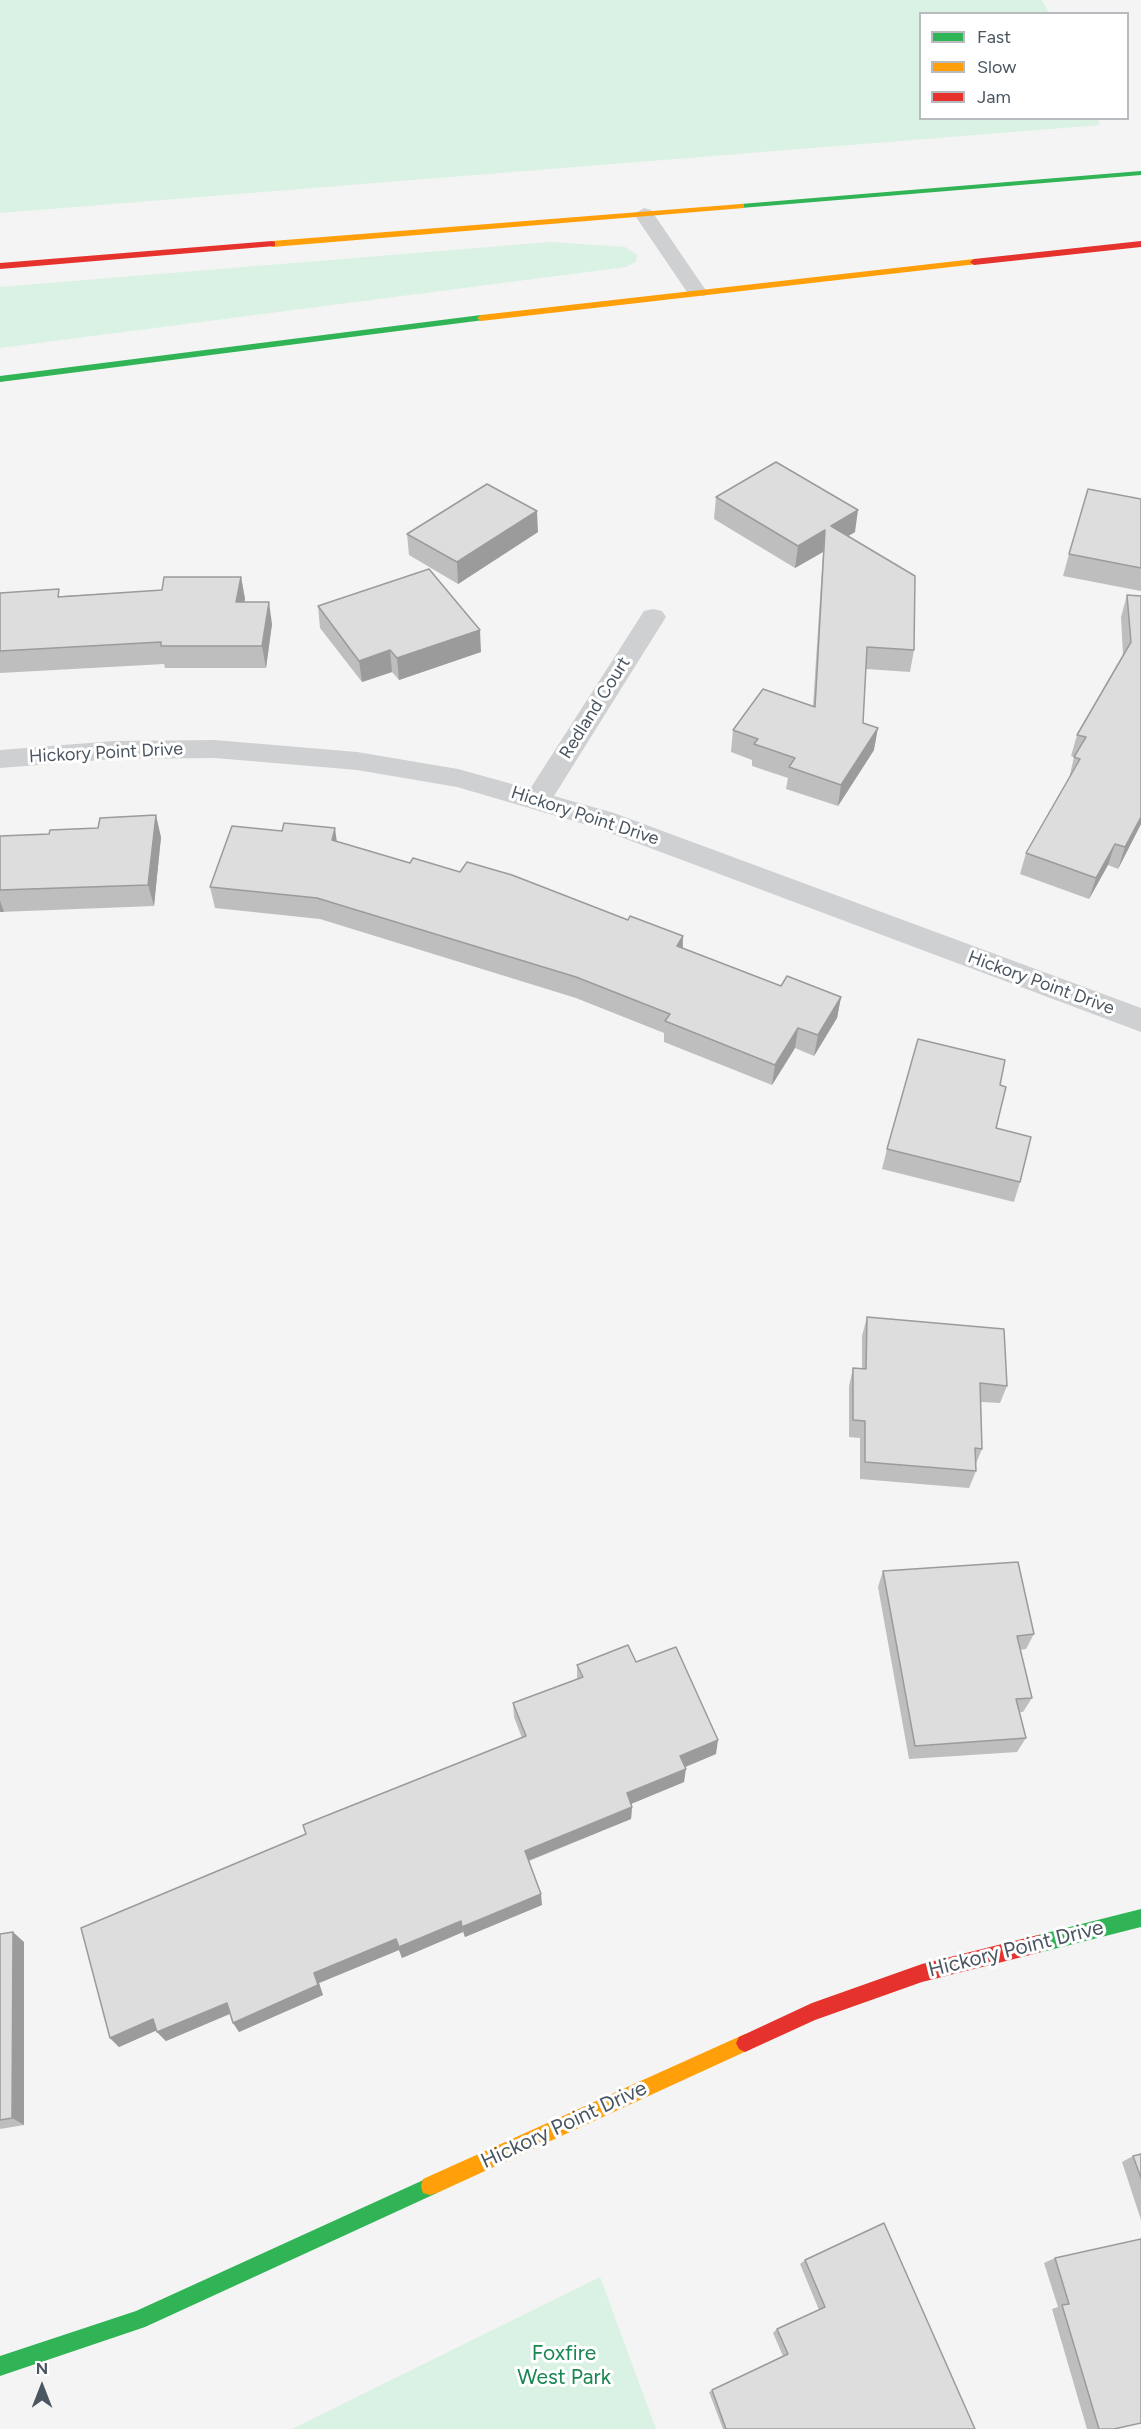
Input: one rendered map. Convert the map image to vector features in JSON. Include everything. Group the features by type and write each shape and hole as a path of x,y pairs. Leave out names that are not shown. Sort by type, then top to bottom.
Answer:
{"main road":[{"path":"0,266 1141,173"},
{"path":"0,379 697,292 1141,244"},
{"name":"Hickory Point Drive","path":"0,2366 138,2320 812,2012 922,1973 1141,1918"}],"street":[{"name":"Redland Court","path":"538,799 653,617"},
{"name":"Hickory Point Drive","path":"0,759 123,750 258,752 417,770 493,786 604,820 1141,1020"}],"lane":[{"path":"644,214 697,292"}],"green space":[{"path":"0,0 1042,0 1048,12 919,12 919,120 1098,120 1100,125 0,213"},
{"path":"550,242 625,247 637,255 636,262 626,267 0,348 0,287"},
{"name":"Foxfire West Park","path":"600,2277 656,2429 292,2429"}],"building":[{"path":"776,462 858,510 831,526 915,576 914,650 867,647 863,723 878,728 841,785 789,767 795,758 754,744 758,739 733,730 763,689 815,707 825,530 798,546 716,497"},
{"path":"487,484 537,511 457,562 407,534"},
{"path":"1088,489 1141,499 1141,568 1069,554"},
{"path":"429,569 480,630 397,658 390,650 359,661 318,606"},
{"path":"164,577 241,577 236,602 269,602 262,646 161,646 161,642 0,651 0,593 59,589 58,597 162,590"},
{"path":"1127,595 1141,596 1141,817 1125,847 1115,844 1096,878 1026,853 1080,759 1074,757 1086,737 1077,735 1131,642"},
{"path":"156,815 148,885 0,890 0,836 49,834 50,830 98,828 100,818"},
{"path":"284,823 335,828 332,840 410,863 413,858 460,872 467,862 512,875 628,920 630,916 683,936 677,946 781,986 787,976 841,997 818,1035 798,1028 775,1065 665,1021 670,1014 576,977 317,898 210,887 232,826 282,831"},
{"path":"918,1039 1005,1060 1000,1085 1006,1087 996,1128 1031,1137 1020,1182 887,1149"},
{"path":"867,1317 1004,1329 1007,1386 980,1383 982,1449 975,1448 976,1471 865,1462 865,1421 853,1420 853,1368 866,1369"},
{"path":"1018,1562 1034,1634 1017,1636 1032,1698 1016,1699 1026,1738 915,1746 883,1571"},
{"path":"628,1645 636,1662 676,1647 718,1740 680,1756 686,1769 627,1793 632,1807 525,1851 541,1894 462,1927 461,1921 399,1947 396,1939 314,1973 318,1985 233,2023 227,2003 157,2032 153,2019 110,2038 81,1928 306,1834 303,1825 526,1736 513,1703 583,1677 577,1665"},
{"path":"13,1932 12,2118 0,2120 0,1934"},
{"path":"1141,2154 1141,2178 1133,2156"},
{"path":"884,2223 975,2429 726,2429 712,2390 788,2354 777,2329 825,2307 805,2260"},
{"path":"1141,2239 1141,2423 1114,2429 1099,2429 1062,2305 1069,2304 1055,2258"}],"traffic: fast":[{"path":"741,206 1141,173"},
{"path":"0,379 481,318"},
{"path":"1038,1944 1141,1918"},
{"path":"0,2366 138,2320 430,2186"}],"traffic: slow":[{"path":"272,244 741,206"},
{"path":"481,318 974,262"},
{"path":"430,2186 745,2043"}],"traffic: jam":[{"path":"0,266 272,244"},
{"path":"974,262 1141,244"},
{"path":"745,2043 812,2012 922,1973 1038,1944"}]}
